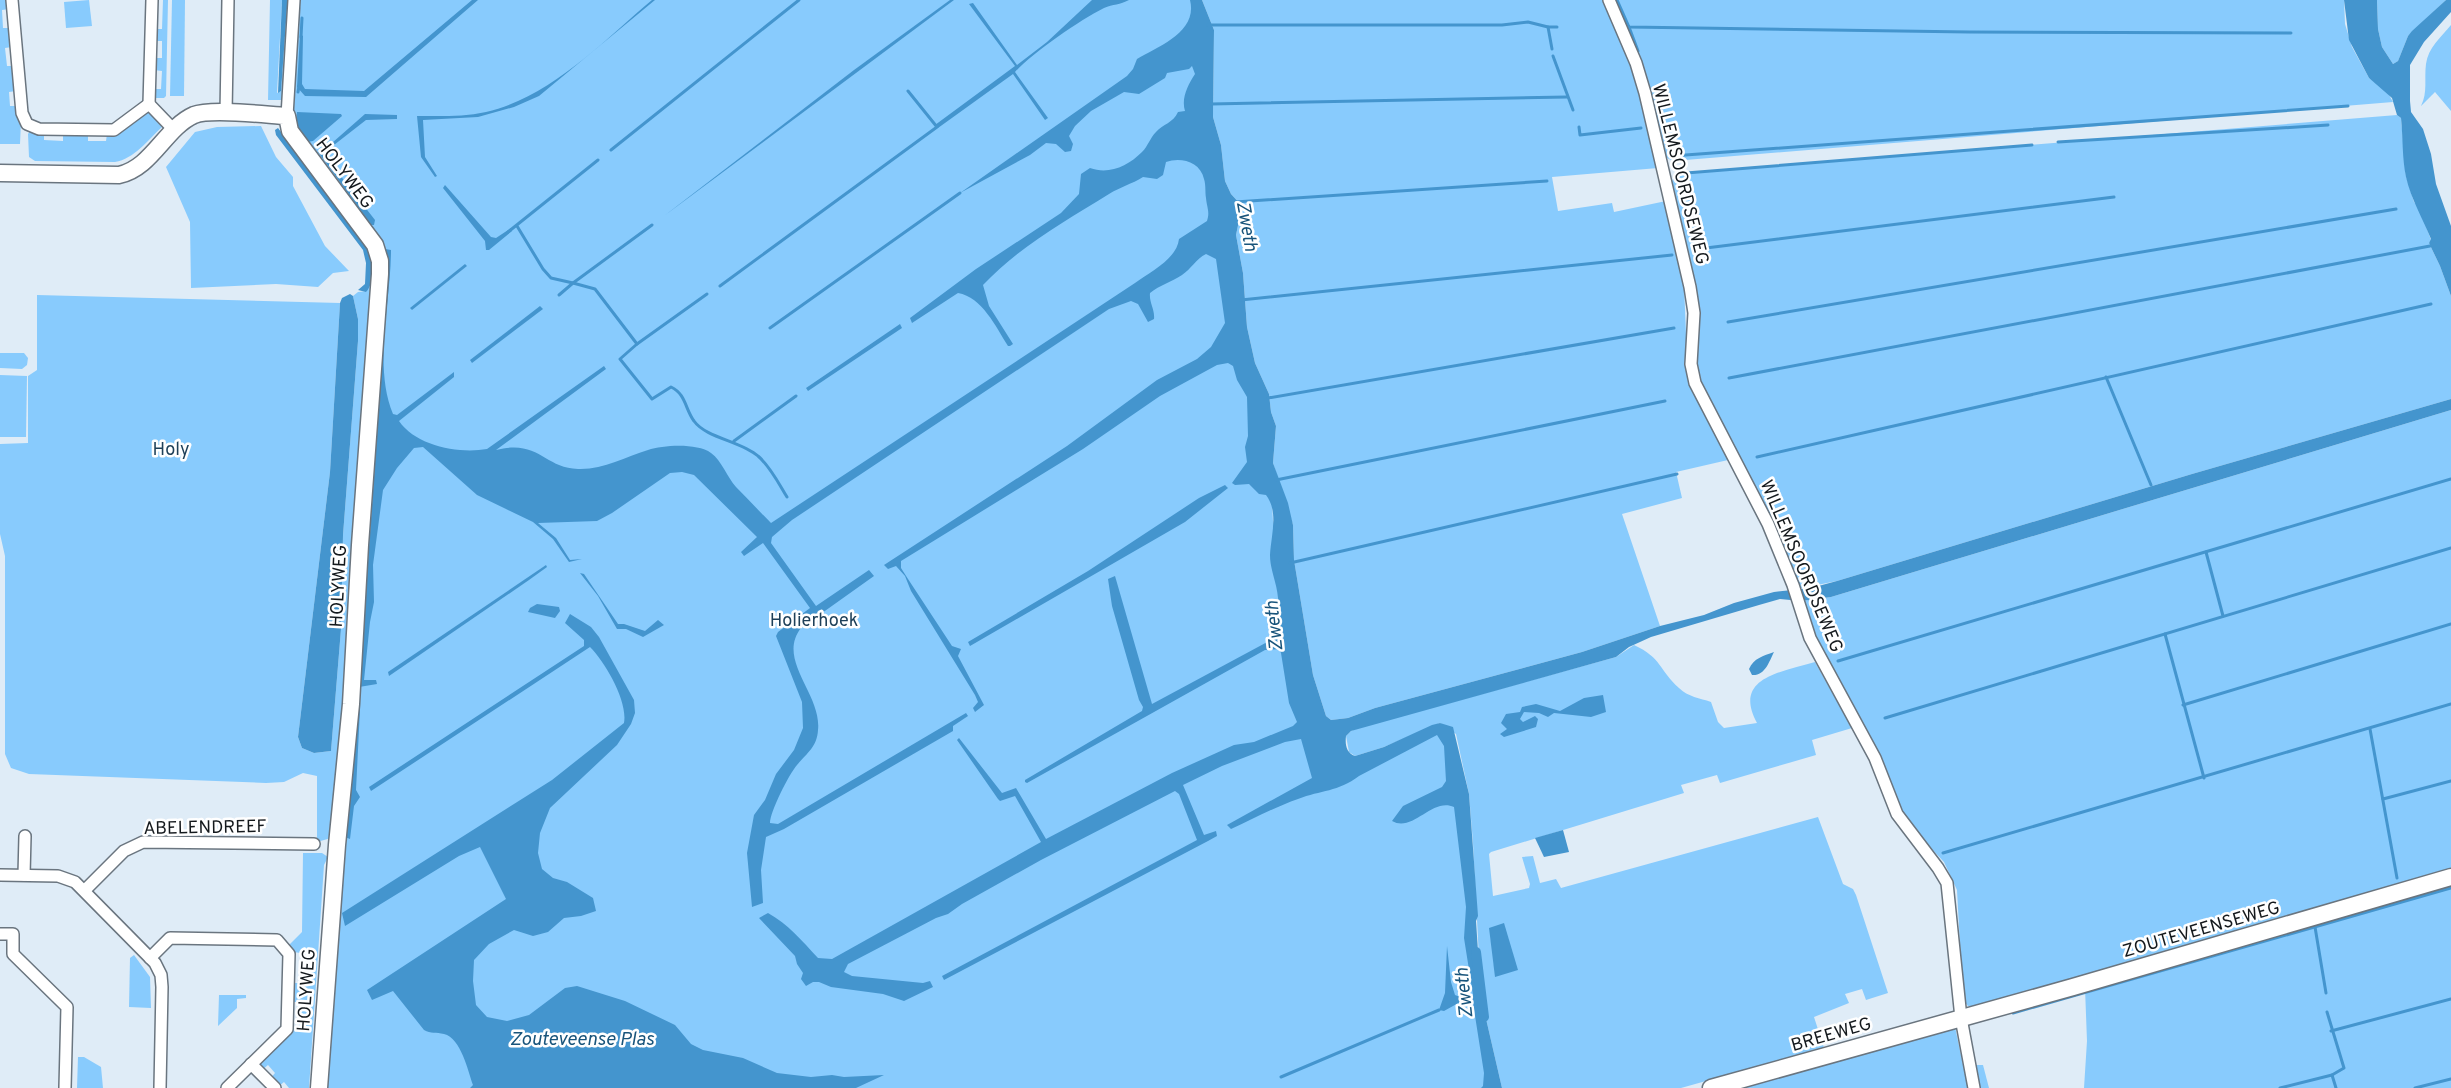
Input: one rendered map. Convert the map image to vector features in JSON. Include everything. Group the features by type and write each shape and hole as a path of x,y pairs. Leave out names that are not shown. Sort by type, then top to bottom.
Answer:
{"street":[{"path":"12,0 22,113 27,124 39,129 114,130 149,104"},
{"path":"152,0 149,104 175,131"},
{"path":"226,113 228,0"},
{"name":"HOLYWEG","path":"294,0 287,116 290,131 375,245 380,261 351,704 337,845 319,1088"},
{"name":"WILLEMSOORDSEWEG","path":"1609,0 1636,63 1645,93 1690,288 1694,313 1692,374 1765,516 1793,585 1800,612 1810,638 1876,758 1897,814 1938,868 1946,883 1961,1018 1974,1088"},
{"path":"0,174 110,175 127,173 144,162 193,116 226,113 287,116"},
{"path":"24,875 26,836"},
{"name":"ABELENDREEF","path":"85,890 124,851 143,842 314,844"},
{"path":"0,875 58,876 75,882 150,958 161,975 160,1088"},
{"name":"ZOUTEVEENSEWEG","path":"1961,1018 2451,877"},
{"path":"0,934 13,934 13,954 67,1007 65,1088"},
{"path":"150,958 170,938 277,940 289,954 287,1028 226,1088"},
{"name":"BREEWEG","path":"1711,1088 1961,1018"},
{"path":"251,1064 274,1088"}],"green space":[{"path":"0,0 8,0 9,9 2,10 3,28 11,28 12,47 5,48 7,66 14,66 16,91 9,92 10,106 17,106 21,121 20,144 0,144"},
{"path":"89,0 92,26 66,28 64,2"},
{"path":"163,0 168,0 166,96 164,98 154,98 154,89 161,89 162,71 154,70 155,58 162,58 162,41 155,41 155,29 162,29"},
{"path":"172,0 185,0 184,96 170,96"},
{"name":"Holierhoek","path":"270,0 282,0 277,93 281,91 287,0 1194,0 1272,503 1273,521 1323,784 1439,732 1446,736 1458,801 1473,943 1492,1088 314,1088 331,838 317,842 317,776 303,773 284,782 266,783 29,774 11,768 5,754 5,556 0,534 0,444 28,443 28,376 37,370 37,295 340,303 330,472 298,737 302,748 314,753 331,751 341,629 343,535 358,341 358,319 353,296 358,292 367,291 369,247 282,126 283,100 268,100"},
{"path":"1202,0 1602,0 1630,63 1658,168 1552,177 1558,211 1612,203 1614,212 1666,201 1684,285 1688,383 1728,460 1676,472 1682,498 1622,514 1660,626 1582,652 1375,708 1348,718 1331,720 1326,716 1313,675 1294,560 1293,525 1273,463 1276,426 1271,412 1269,394 1255,363 1247,327 1243,273 1236,235 1242,206 1231,194 1225,181 1221,145 1213,117 1214,30"},
{"path":"1612,0 2344,0 2345,24 2352,47 2369,78 2387,91 2393,102 1673,161 1665,157"},
{"path":"2377,0 2446,0 2408,36 2398,61 2393,64 2382,47 2378,29"},
{"path":"2451,25 2451,111 2435,92 2421,106 2425,91 2427,58 2436,43"},
{"path":"148,111 162,127 135,153 122,160 115,162 35,161 29,157 28,134 30,131 44,133 44,140 63,141 63,133 88,134 88,141 106,141 107,134"},
{"path":"2397,115 2401,118 2406,176 2414,202 2419,207 2431,240 2429,243 2451,296 2451,399 2192,474 1837,581 1797,589 1700,382 1696,349 1696,289 1674,199 1672,181 1676,174"},
{"path":"261,126 276,157 293,177 293,186 325,246 349,271 333,273 318,287 276,284 191,288 190,222 166,167 195,132 217,127"},
{"path":"0,353 24,353 28,358 27,365 22,369 0,368"},
{"path":"0,375 27,376 26,437 0,437"},
{"path":"2451,410 2451,868 1978,1006 1968,1006 1963,1000 1957,890 1944,862 1913,829 1902,813 1868,733 1823,659 1801,601 1831,597"},
{"path":"1634,645 1650,655 1672,682 1683,691 1711,702 1718,722 1724,728 1757,723 1751,708 1751,695 1756,686 1764,679 1788,669 1815,662 1852,728 1812,740 1816,755 1720,783 1717,775 1681,785 1684,793 1491,852 1489,854 1493,896 1529,888 1530,884 1522,857 1533,856 1540,883 1556,879 1561,888 1818,817 1843,884 1853,889 1856,895 1888,993 1866,1000 1862,989 1845,994 1849,1003 1814,1017 1824,1048 1681,1088 1502,1088 1481,997 1469,794 1456,734 1440,723 1384,747 1355,756 1349,752 1346,736 1358,728 1616,657"},
{"path":"303,853 322,853 328,857 324,865 309,1088 289,1088 284,1082 278,1087 270,1079 275,1073 268,1065 262,1070 259,1063 292,1028 299,1028 300,1002 291,1002 291,983 300,983 301,953 293,952 288,946 302,932"},
{"path":"2451,883 2451,1088 2084,1088 2087,1041 2085,988"},
{"path":"134,955 150,977 151,1008 129,1007 130,958"},
{"path":"219,995 246,995 246,998 237,999 237,1008 218,1026"},
{"path":"1955,1027 1968,1088 1724,1088"},
{"path":"78,1057 84,1057 101,1067 103,1088 77,1088"},
{"path":"1974,1065 1983,1065 1989,1088 1978,1088"}],"water":[{"path":"282,0 287,0 287,8 281,91 278,93"},
{"path":"472,0 478,0 366,97 305,96 297,87 300,34 303,36 302,84 305,89 364,91"},
{"path":"652,0 655,0 602,44"},
{"path":"950,0 954,0 664,216 854,70"},
{"path":"1092,0 1129,0 1104,8 1082,20 1044,47 1015,72 1048,118 1045,120 1013,74 938,128 935,125 1015,66 969,4 973,3 1017,65 1047,42"},
{"path":"1190,0 1202,0 1214,30 1213,117 1221,145 1225,181 1231,194 1242,206 1236,235 1243,273 1247,327 1255,363 1269,394 1271,412 1276,426 1273,463 1288,503 1293,525 1294,560 1313,675 1326,716 1331,720 1348,718 1375,708 1582,652 1660,626 1704,615 1734,603 1774,592 1811,588 1837,581 2192,474 2451,399 2451,410 1831,597 1801,601 1780,599 1759,605 1651,637 1629,647 1616,657 1351,731 1346,736 1346,745 1350,753 1355,756 1384,747 1432,725 1440,723 1453,727 1469,794 1478,916 1476,921 1481,997 1502,1088 1481,1088 1483,1086 1484,1073 1473,1003 1462,1001 1444,1011 1439,1010 1445,993 1447,946 1451,982 1455,995 1463,998 1473,995 1464,938 1466,907 1454,807 1446,805 1438,807 1407,822 1392,821 1403,806 1442,787 1446,781 1444,746 1437,735 1344,785 1289,802 1231,829 1227,825 1312,778 1301,739 1285,742 1222,766 1183,785 1204,835 1216,831 1217,836 944,980 942,976 1197,840 1179,794 1175,791 1041,860 962,904 948,914 936,918 848,964 844,972 852,976 923,983 930,981 933,987 904,1001 883,994 831,987 819,982 813,982 806,986 801,979 803,973 797,964 795,956 759,918 768,913 788,928 818,958 832,959 1041,842 1015,796 1000,801 998,799 957,740 959,738 1002,793 1016,788 1046,839 1172,773 1234,745 1254,742 1293,726 1297,722 1289,703 1281,653 1279,649 1265,650 1027,783 1025,782 1025,780 1142,711 1143,707 1139,700 1112,606 1108,579 1115,576 1152,704 1271,640 1280,628 1277,592 1270,561 1273,516 1270,502 1266,495 1259,494 1249,484 1235,485 1232,483 1247,462 1245,447 1248,436 1247,397 1237,380 1233,366 1228,363 1217,365 1160,396 1083,449 901,561 901,568 952,646 961,649 958,656 984,705 975,712 973,708 978,702 975,695 911,591 905,576 896,566 888,569 884,565 1067,446 1157,380 1197,359 1211,347 1225,323 1216,259 1206,254 1182,275 1150,293 1154,319 1148,322 1138,304 1131,301 1109,309 792,520 772,537 771,543 816,606 869,570 874,576 801,628 795,640 796,665 814,703 818,730 814,745 797,765 785,784 776,802 770,823 778,824 966,713 968,716 953,726 953,731 784,829 766,837 761,870 763,903 752,907 747,853 754,815 765,800 776,774 794,750 803,728 802,702 776,636 778,632 810,608 763,543 744,556 741,552 757,537 694,475 682,472 670,473 612,513 597,521 538,523 556,538 570,560 582,559 569,562 553,539 533,522 477,495 423,447 414,448 397,468 383,490 373,565 374,602 364,680 376,680 377,684 359,687 374,477 385,249 391,250 384,334 384,375 387,395 393,414 397,415 454,372 454,377 399,421 416,437 451,449 487,449 604,366 606,369 496,450 522,448 566,467 587,469 655,448 689,446 698,448 715,456 736,487 771,523 1155,270 1173,253 1179,239 1207,221 1208,210 1205,181 1202,173 1194,164 1183,160 1166,162 1163,175 1157,179 1143,177 1117,189 1027,246 983,285 989,306 1013,344 1010,346 1008,346 988,314 974,300 958,293 912,323 910,318 976,269 1061,213 1079,194 1081,174 1090,168 1111,170 1131,161 1144,150 1159,129 1173,119 1178,112 1185,111 1185,96 1195,74 1192,66 1189,69 1167,73 1165,78 1139,94 1124,92 1091,111 1075,126 1069,136 1073,144 1071,151 1065,152 1056,144 1046,143 1030,155 960,193 1127,76 1133,69 1137,59 1175,37 1188,21 1191,11"},
{"path":"2344,0 2377,0 2378,29 2382,47 2393,64 2398,61 2408,36 2412,31 2446,0 2451,0 2451,12 2424,42 2410,65 2410,101 2411,112 2423,129 2431,154 2436,184 2451,226 2451,296 2429,243 2431,239 2408,185 2404,163 2401,118 2397,115 2392,98 2369,78 2349,40"},
{"path":"582,60 539,96 514,107 478,117 423,120 425,157 437,176 435,177 421,157 417,116 477,114 510,105 554,81"},
{"path":"297,112 341,114 342,116 313,141 307,142 296,123"},
{"path":"365,114 397,115 397,119 366,120 325,152 325,156 375,220 374,225 371,225 318,152 324,150"},
{"path":"278,128 365,242 372,268 371,281 366,292 358,290 365,284 366,263 363,250 276,135 275,130"},
{"path":"445,185 491,237 496,238 511,228 512,231 489,250 486,250 485,241 443,188"},
{"path":"465,264 467,266 412,310 410,308"},
{"path":"350,294 353,296 358,319 358,341 343,535 341,629 331,751 314,753 302,748 298,737 330,472 340,303 342,298"},
{"path":"540,306 543,309 472,363 470,360"},
{"path":"900,324 902,328 808,391 806,388"},
{"path":"1225,485 1228,488 1185,522 970,646 968,642 1088,571 1199,498"},
{"path":"546,565 547,567 529,580 389,676 388,672"},
{"path":"580,573 584,574 618,624 624,624 645,631 658,620 664,625 643,637 626,629 617,629 598,596"},
{"path":"537,604 559,607 560,611 555,618 528,612 530,608"},
{"name":"Zouteveense Plas","path":"570,614 591,627 599,637 634,700 635,713 631,724 617,745 550,808 540,833 538,853 542,869 553,878 567,882 593,898 596,911 581,916 564,918 548,932 533,936 514,930 489,944 474,960 473,981 476,1005 487,1017 507,1021 529,1015 565,988 577,986 625,1001 675,1025 691,1044 703,1050 743,1058 777,1073 811,1077 884,1075 856,1088 470,1088 473,1085 463,1056 450,1037 424,1030 393,991 372,1000 367,990 506,899 480,847 459,856 345,926 342,913 552,780 624,723 619,693 602,662 590,647 371,791 369,787 584,646 584,640 565,623"},
{"path":"1774,652 1763,671 1752,675 1749,669 1753,662"},
{"path":"1603,695 1606,712 1591,717 1554,713 1548,717 1539,713 1524,712 1520,719 1523,722 1535,716 1538,719 1536,727 1504,737 1500,734 1507,729 1501,723 1506,714 1520,712 1522,707 1536,704 1560,711 1584,698"},
{"path":"358,709 360,709 356,790 360,797 354,806 350,839 345,837"},
{"path":"1563,830 1569,852 1544,857 1535,838"},
{"path":"1504,923 1518,970 1495,977 1489,928"}],"waterway":[{"path":"611,150 799,0"},
{"path":"1617,0 1629,27 1969,32 2291,33"},
{"path":"301,37 302,18"},
{"path":"1208,25 1502,25 1528,22 1548,27"},
{"path":"1552,49 1548,27 1557,27"},
{"path":"1629,27 1638,51"},
{"path":"1553,56 1573,110"},
{"path":"298,92 299,86"},
{"path":"720,286 937,127 908,91"},
{"path":"1211,104 1567,97"},
{"path":"1672,156 2348,106"},
{"path":"2058,142 2328,125"},
{"path":"1579,127 1580,135 1641,128"},
{"path":"1686,173 2032,145"},
{"path":"508,232 598,160"},
{"path":"1235,202 1547,181"},
{"path":"770,328 960,193"},
{"path":"1706,248 2114,197"},
{"path":"1728,322 2396,209"},
{"path":"517,226 543,269 551,278 573,283 652,225"},
{"path":"1729,378 2430,246"},
{"path":"1241,300 1672,255"},
{"path":"559,295 573,283 595,289 637,344"},
{"path":"707,294 637,344 620,359 652,399 671,387 680,394 699,427 758,456 770,470 787,497"},
{"path":"1757,457 2431,304"},
{"path":"1268,398 1674,328"},
{"path":"2106,377 2151,485"},
{"path":"734,441 796,396"},
{"path":"1276,480 1665,401"},
{"path":"1290,563 1677,474"},
{"path":"1838,661 2451,479"},
{"path":"1885,718 2451,548"},
{"path":"2206,552 2223,616"},
{"path":"2183,705 2451,624"},
{"path":"2165,634 2204,778"},
{"path":"1943,853 2451,704"},
{"path":"2370,729 2397,878"},
{"path":"2383,799 2451,781"},
{"path":"2013,1013 2451,888"},
{"path":"2315,927 2326,993"},
{"name":"Zweth","path":"1476,952 1484,1017"},
{"path":"2331,1031 2451,999"},
{"path":"1281,1077 1439,1010"},
{"path":"2327,1012 2344,1068 2332,1075 2336,1088"},
{"path":"2280,1088 2332,1075"},
{"path":"2415,1088 2451,1079"}],"park label":[{"name":"Holy","path":"171,449"}]}
